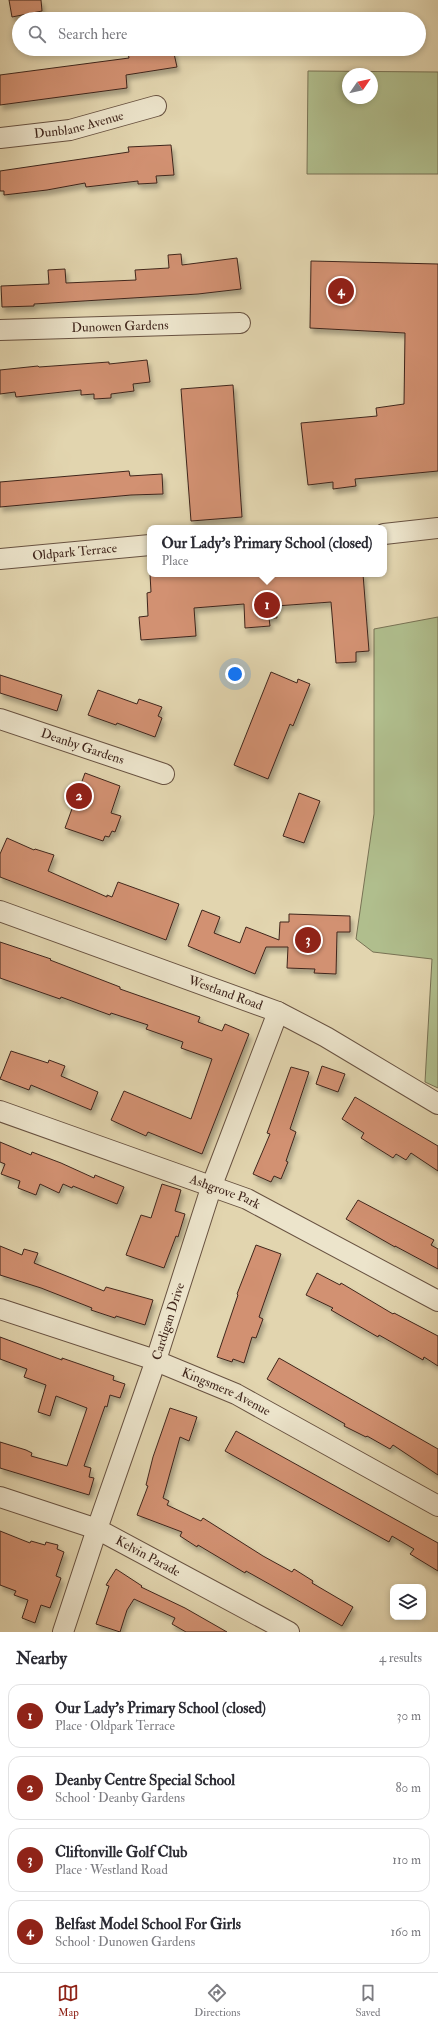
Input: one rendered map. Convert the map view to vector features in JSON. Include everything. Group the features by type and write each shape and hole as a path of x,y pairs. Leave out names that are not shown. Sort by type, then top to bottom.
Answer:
{"street":[{"name":"Dunblane Avenue","path":"0,138 70,130 156,106"},
{"name":"Dunowen Gardens","path":"0,330 240,323"},
{"path":"387,534 438,528"},
{"name":"Oldpark Terrace","path":"0,559 147,545"},
{"name":"Deanby Gardens","path":"0,718 164,774"},
{"name":"Westland Road","path":"0,911 278,1012 326,1037 438,1104"},
{"name":"Cardigan Drive","path":"63,1632 156,1360 212,1185 278,1012"},
{"name":"Ashgrove Park","path":"0,1111 212,1185 246,1199 438,1301"},
{"name":"Kingsmere Avenue","path":"0,1309 156,1360 236,1394 438,1506"},
{"name":"Kelvin Parade","path":"0,1497 97,1529 289,1632"}],"green space":[{"path":"308,71 342,71 342,104 378,104 378,72 438,72 438,174 307,174"},
{"path":"438,617 438,1088 425,1082 432,959 373,952 356,939 374,814 374,629"}],"building":[{"path":"9,0 41,0 42,11 12,12 12,17"},
{"path":"129,56 175,56 177,67 126,75 127,88 0,105 0,75 129,58"},
{"path":"171,145 174,175 156,176 157,183 138,184 138,181 86,187 85,183 47,190 4,195 4,191 0,191 0,171 129,152 128,147"},
{"path":"181,254 182,265 237,258 241,289 198,294 2,307 1,286 49,284 48,270 65,269 66,283 136,280 135,270 169,268 168,255"},
{"path":"311,261 438,264 438,471 355,479 356,486 333,489 333,482 308,485 301,423 377,416 376,408 404,404 405,333 310,328"},
{"path":"147,360 150,382 133,384 134,391 111,394 111,398 94,399 94,394 81,395 81,390 16,397 15,392 0,394 0,370 38,366 109,362 109,364"},
{"path":"233,385 242,517 191,521 181,389"},
{"path":"129,471 130,476 162,474 163,494 131,495 0,507 0,482"},
{"path":"150,577 363,577 369,651 356,652 356,662 336,663 331,602 276,606 277,618 269,618 270,626 245,628 244,604 194,608 196,636 141,640 139,617 148,616 147,593 151,592"},
{"path":"271,672 297,683 298,679 310,684 293,726 290,724 268,779 234,765"},
{"path":"0,675 62,695 57,711 0,693"},
{"path":"98,690 137,704 139,699 162,707 158,716 162,718 155,737 117,723 116,725 88,715"},
{"path":"85,773 120,786 111,813 121,816 115,832 112,831 109,837 105,836 103,841 65,828"},
{"path":"299,793 320,801 304,843 283,836"},
{"path":"7,838 34,850 35,849 54,855 48,871 107,897 107,895 112,897 118,882 179,904 166,940 0,877 0,854"},
{"path":"202,910 220,917 214,933 240,943 246,927 279,940 280,922 289,922 289,914 350,916 350,932 337,932 336,974 314,973 315,969 287,968 288,947 266,947 255,974 188,946"},
{"path":"0,942 51,959 50,960 120,987 120,989 200,1017 198,1022 222,1031 225,1024 249,1034 202,1154 148,1132 146,1136 111,1120 124,1091 191,1119 212,1059 181,1048 183,1042 146,1029 148,1025 111,1013 110,1015 61,997 60,999 0,978"},
{"path":"11,1051 48,1063 49,1060 65,1066 61,1076 98,1092 91,1110 31,1085 29,1090 0,1079"},
{"path":"322,1066 345,1074 338,1092 316,1084"},
{"path":"291,1067 309,1072 290,1129 296,1132 286,1161 288,1162 281,1179 274,1176 271,1182 253,1174 270,1134 267,1133"},
{"path":"355,1097 438,1146 438,1171 411,1153 406,1160 396,1154 393,1158 361,1138 364,1133 342,1119"},
{"path":"0,1142 31,1155 32,1152 61,1163 94,1178 95,1175 124,1187 117,1204 73,1186 72,1188 63,1184 59,1193 40,1184 36,1195 18,1188 20,1181 1,1174 5,1164 0,1162"},
{"path":"162,1184 181,1190 175,1211 185,1214 178,1237 176,1236 164,1268 126,1255 141,1215 151,1218"},
{"path":"358,1200 434,1240 431,1245 438,1249 438,1269 395,1247 346,1219"},
{"path":"256,1245 281,1254 259,1317 263,1319 256,1338 252,1337 244,1363 233,1359 232,1362 217,1357 238,1295 237,1294"},
{"path":"0,1246 22,1255 24,1249 38,1253 34,1263 104,1291 106,1287 153,1300 145,1325 116,1316 115,1318 91,1310 92,1308 41,1288 0,1275"},
{"path":"317,1273 340,1285 341,1283 393,1314 394,1313 438,1336 438,1366 424,1357 423,1360 379,1335 378,1337 331,1310 333,1308 306,1295"},
{"path":"0,1337 62,1360 62,1358 114,1376 113,1380 125,1384 120,1398 110,1395 107,1407 105,1406 84,1466 91,1468 89,1477 94,1478 89,1495 0,1468 0,1442 26,1450 32,1453 31,1456 67,1466 87,1408 56,1396 50,1416 38,1412 46,1385 24,1377 27,1369 0,1359"},
{"path":"279,1358 438,1449 438,1475 393,1445 390,1449 367,1436 366,1437 344,1426 345,1424 267,1379"},
{"path":"170,1408 197,1417 189,1441 180,1437 163,1498 169,1501 167,1505 201,1521 203,1518 263,1556 292,1572 294,1569 313,1581 312,1583 353,1607 342,1626 246,1571 245,1573 198,1545 197,1547 180,1536 182,1532 137,1515 148,1486 146,1485 153,1457"},
{"path":"236,1431 438,1543 438,1571 410,1554 414,1549 392,1536 389,1542 225,1451"},
{"path":"0,1531 30,1543 31,1541 45,1545 46,1542 58,1545 57,1549 64,1552 56,1576 61,1578 50,1608 41,1605 35,1623 22,1618 28,1600 14,1595 16,1591 0,1585"},
{"path":"116,1569 142,1586 141,1587 185,1608 227,1632 186,1632 172,1624 175,1618 134,1599 127,1610 120,1632 96,1624 109,1586 106,1585"}],"place":[{"name":"Belfast Model School For Girls","path":"341,291"},
{"name":"Our Lady's Primary School (closed)","path":"267,605"},
{"name":"Deanby Centre Special School","path":"79,796"},
{"name":"Cliftonville Golf Club","path":"308,940"}]}
